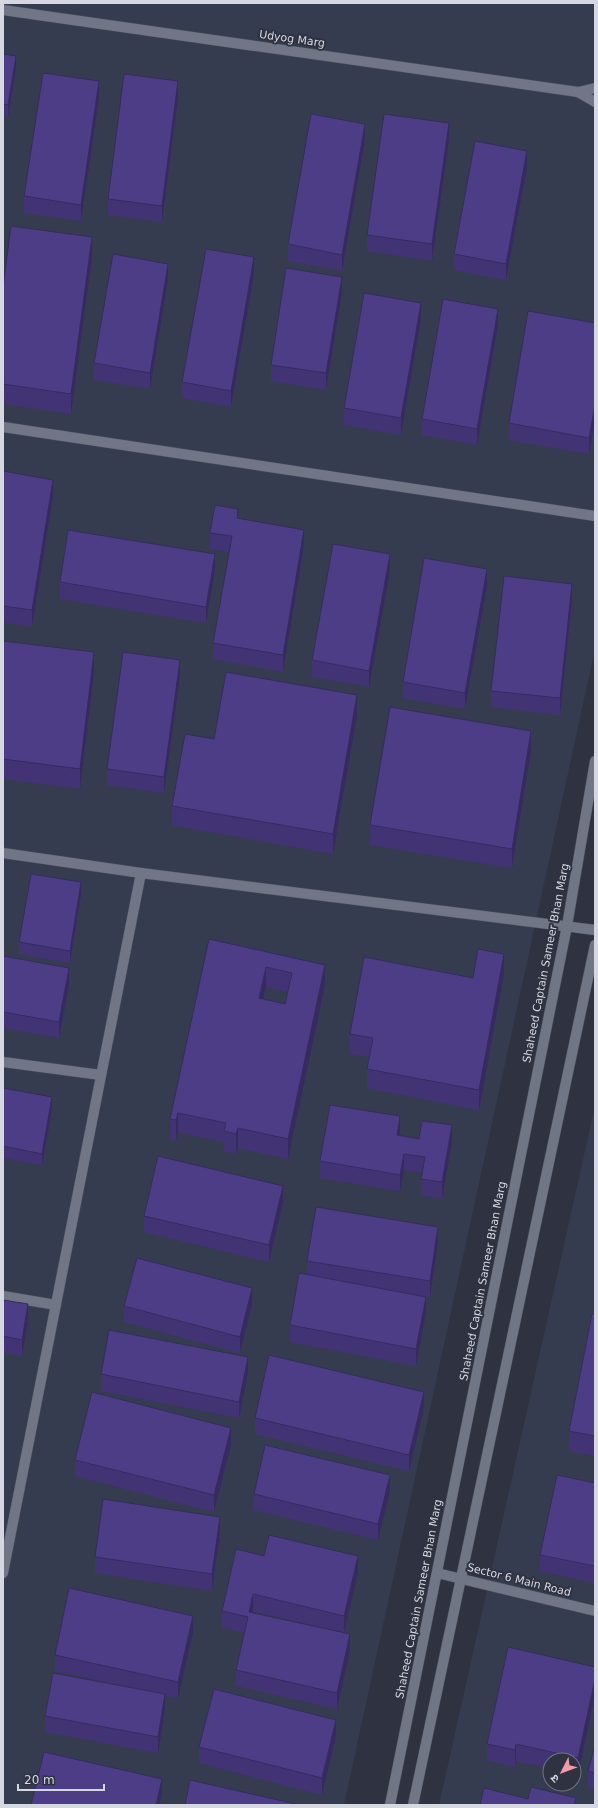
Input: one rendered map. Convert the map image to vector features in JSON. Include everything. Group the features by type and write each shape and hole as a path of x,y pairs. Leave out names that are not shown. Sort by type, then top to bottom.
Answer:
{"street":[{"name":"Udyog Marg","path":"3,10 578,92 595,88"},
{"name":"Udyog Marg","path":"578,92 595,102"},
{"path":"3,428 595,516"},
{"name":"Shaheed Captain Sameer Bhan Marg","path":"390,1805 567,926 595,761"},
{"path":"3,853 141,873 595,930"},
{"path":"3,1573 141,873"},
{"path":"413,1805 595,945"},
{"path":"3,1062 101,1075"},
{"path":"3,1296 56,1305"},
{"name":"Sector 6 Main Road","path":"437,1573 595,1611"}],"shaded area":[{"path":"3,3 595,3 595,649 344,1805 3,1805"},
{"path":"595,1106 595,1805 439,1805"}],"building":[{"path":"3,54 16,56 8,105 3,104"},
{"path":"43,73 99,81 81,205 24,196"},
{"path":"124,74 178,81 162,206 108,199"},
{"path":"311,114 365,124 342,255 288,244"},
{"path":"384,114 449,123 432,244 367,235"},
{"path":"475,141 527,151 506,264 454,254"},
{"path":"11,226 92,237 71,394 3,384 3,287"},
{"path":"206,249 254,257 231,391 182,382"},
{"path":"113,254 168,264 150,373 94,363"},
{"path":"286,268 342,277 326,373 271,365"},
{"path":"364,293 421,303 401,418 344,408"},
{"path":"443,299 498,309 477,429 422,419"},
{"path":"528,311 595,323 595,405 589,438 509,423"},
{"path":"3,471 53,480 32,610 3,606"},
{"path":"215,505 238,509 237,518 304,530 283,655 213,643 232,536 210,533"},
{"path":"68,530 215,554 206,607 60,582"},
{"path":"333,544 390,554 369,671 312,660"},
{"path":"424,558 487,569 465,693 403,682"},
{"path":"504,576 572,584 560,698 491,691"},
{"path":"3,641 94,652 80,769 3,759"},
{"path":"123,652 180,660 164,777 107,769"},
{"path":"226,672 357,695 333,834 172,806 185,734 214,739"},
{"path":"390,707 531,731 512,849 370,825"},
{"path":"31,874 81,882 70,951 19,942"},
{"path":"209,939 325,965 288,1139 238,1128 236,1134 224,1131 226,1123 178,1113 176,1120 170,1119","holes":["266,967 292,973 285,1004 259,998"]},
{"path":"478,949 504,954 479,1090 367,1069 373,1038 350,1034 364,957 473,978"},
{"path":"3,956 69,968 59,1022 3,1012"},
{"path":"3,1088 52,1097 42,1154 3,1146"},
{"path":"330,1105 400,1116 397,1135 419,1139 422,1121 452,1125 442,1182 421,1179 425,1157 404,1154 400,1175 320,1161"},
{"path":"158,1156 283,1186 269,1245 144,1216"},
{"path":"316,1207 438,1227 430,1281 307,1261"},
{"path":"137,1258 252,1288 240,1337 124,1306"},
{"path":"299,1273 426,1297 416,1349 290,1325"},
{"path":"3,1300 28,1304 22,1340 3,1336"},
{"path":"592,1314 595,1314 595,1436 569,1431"},
{"path":"109,1330 248,1357 239,1402 101,1374"},
{"path":"269,1355 424,1392 409,1455 255,1418"},
{"path":"92,1392 231,1428 214,1495 75,1460"},
{"path":"265,1445 390,1475 378,1524 254,1494"},
{"path":"557,1475 595,1483 595,1566 540,1555"},
{"path":"103,1499 220,1517 212,1574 95,1557"},
{"path":"269,1535 358,1556 344,1616 253,1594 249,1612 350,1634 337,1693 236,1670 248,1617 222,1611 236,1549 264,1556"},
{"path":"69,1588 193,1616 178,1682 55,1655"},
{"path":"508,1647 595,1667 595,1679 579,1752 551,1752 516,1744 515,1750 487,1744"},
{"path":"53,1673 165,1694 158,1737 45,1716"},
{"path":"214,1689 336,1720 322,1778 199,1747"},
{"path":"595,1745 595,1773 588,1771"},
{"path":"44,1752 162,1779 156,1805 31,1805"},
{"path":"190,1780 300,1805 185,1805"},
{"path":"531,1787 542,1790 542,1792 551,1792 576,1798 574,1805 480,1805 484,1788 528,1799"}]}
